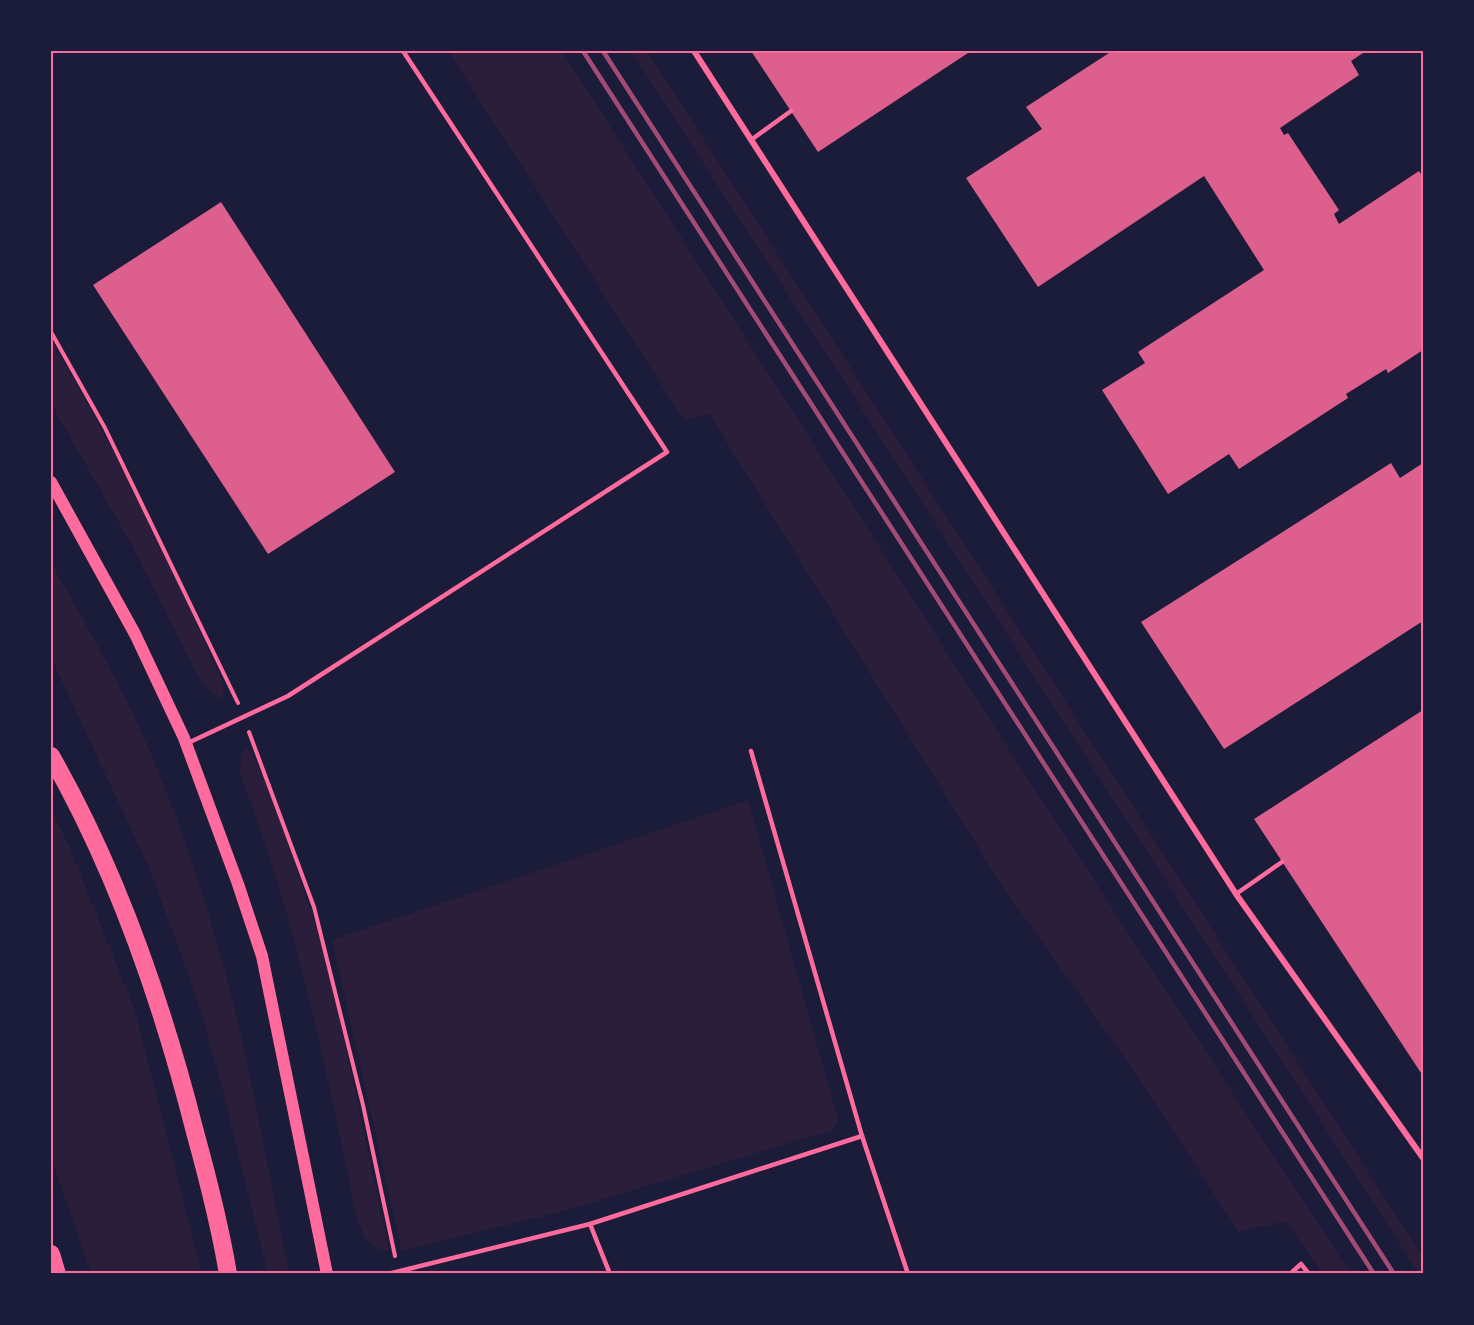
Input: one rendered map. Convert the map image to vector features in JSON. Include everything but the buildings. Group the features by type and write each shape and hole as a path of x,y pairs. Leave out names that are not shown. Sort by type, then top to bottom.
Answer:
{"highway":[{"path":"51,745 104,859 157,998 185,1090 228,1274"},
{"path":"51,756 75,797"},
{"path":"51,1254 57,1274"}],"main road":[{"path":"51,482 135,634 186,744 262,956 327,1274"}],"street":[{"path":"694,51 1236,894 1423,1158"}],"lane":[{"path":"186,744 288,696 667,452 403,51"},
{"path":"751,140 791,111"},
{"path":"751,751 861,1136 908,1274"},
{"path":"1236,894 1282,862"},
{"path":"388,1274 590,1224 861,1136"},
{"path":"590,1224 610,1274"},
{"path":"1290,1274 1301,1264 1309,1274"}],"path":[{"path":"51,332 105,428 234,691 244,717 314,907 363,1105 398,1272"}],"shaded area":[{"path":"448,51 562,51 1032,785 1351,1274 1322,1274 1286,1221 1239,1232 1131,1067 1002,886 709,414 684,420"},
{"path":"631,51 647,51 1423,1257 1423,1274 1419,1274"},
{"path":"51,339 121,466 185,595 223,684 224,699 211,693 201,682 130,542 51,404"},
{"path":"51,562 102,654 145,739 171,803 194,870 234,1005 289,1274 268,1274 222,1087 201,1012 177,943 149,868 51,658"},
{"path":"247,748 263,775 279,816 322,946 389,1251 372,1245 362,1232 357,1220 334,1106 294,940 278,884 240,774 242,754"},
{"path":"748,800 838,1119 833,1130 557,1213 402,1251 332,940"},
{"path":"51,810 69,846 135,1011 202,1274 91,1274 51,1157"}],"railway":[{"path":"583,51 1374,1274"},
{"path":"603,51 1394,1274"}]}
